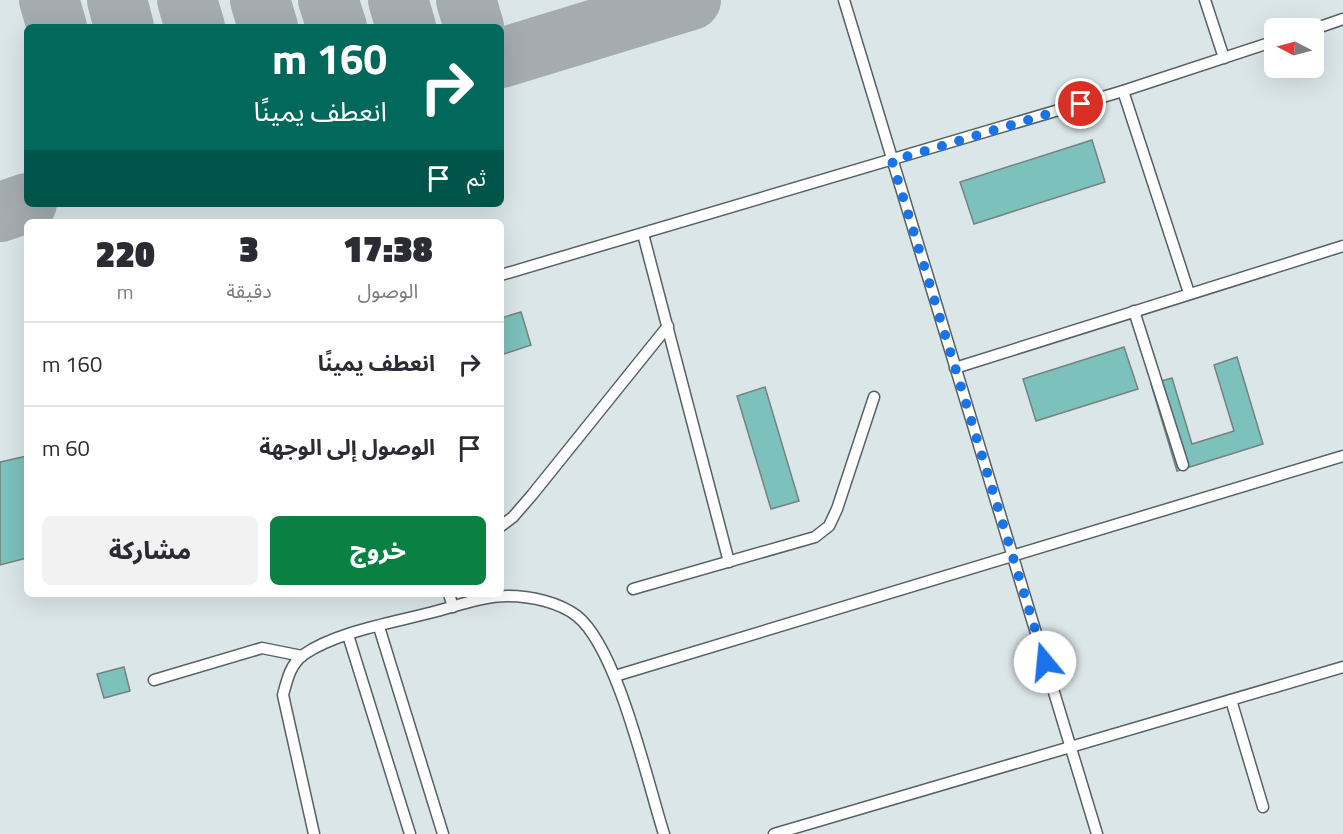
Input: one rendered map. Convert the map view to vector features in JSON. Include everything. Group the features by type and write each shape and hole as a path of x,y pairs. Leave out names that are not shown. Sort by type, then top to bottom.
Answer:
{"lane":[{"path":"844,0 1097,834"},
{"path":"1204,0 1224,58"},
{"path":"1324,26 1343,19"},
{"path":"504,274 892,161 1122,91 1264,45"},
{"path":"1122,91 1189,293"},
{"path":"643,234 729,562"},
{"path":"955,368 1343,246"},
{"path":"1134,311 1183,465"},
{"path":"504,524 532,495 668,326"},
{"path":"633,589 815,537 829,526 874,397"},
{"path":"615,676 1343,456"},
{"path":"450,597 453,607"},
{"path":"314,834 284,695 289,673 302,656 348,635 453,607 502,597"},
{"path":"504,597 544,600 577,616 600,645 615,676 664,834"},
{"path":"379,627 442,834"},
{"path":"348,635 410,834"},
{"path":"154,680 262,648 272,648 302,656"},
{"path":"774,834 1343,667"},
{"path":"1231,700 1263,807"}],"building":[{"path":"1092,140 1105,182 974,224 960,182"},
{"path":"521,312 531,345 504,354 504,317"},
{"path":"1124,347 1138,389 1036,421 1023,379"},
{"path":"1237,357 1263,444 1177,471 1151,384 1172,378 1192,444 1234,431 1214,365"},
{"path":"765,387 799,501 771,509 737,396"},
{"path":"24,457 24,559 0,565 0,462"},
{"path":"124,667 130,691 104,698 97,674"}],"taxiway":[{"path":"49,0 56,24"},
{"path":"117,0 123,24"},
{"path":"187,0 194,24"},
{"path":"260,0 267,24"},
{"path":"328,0 336,24"},
{"path":"398,0 405,24"},
{"path":"466,0 473,24"},
{"path":"504,57 691,0"},
{"path":"0,212 24,204"}],"route":[{"path":"1045,662 892,161 1081,104"}]}
